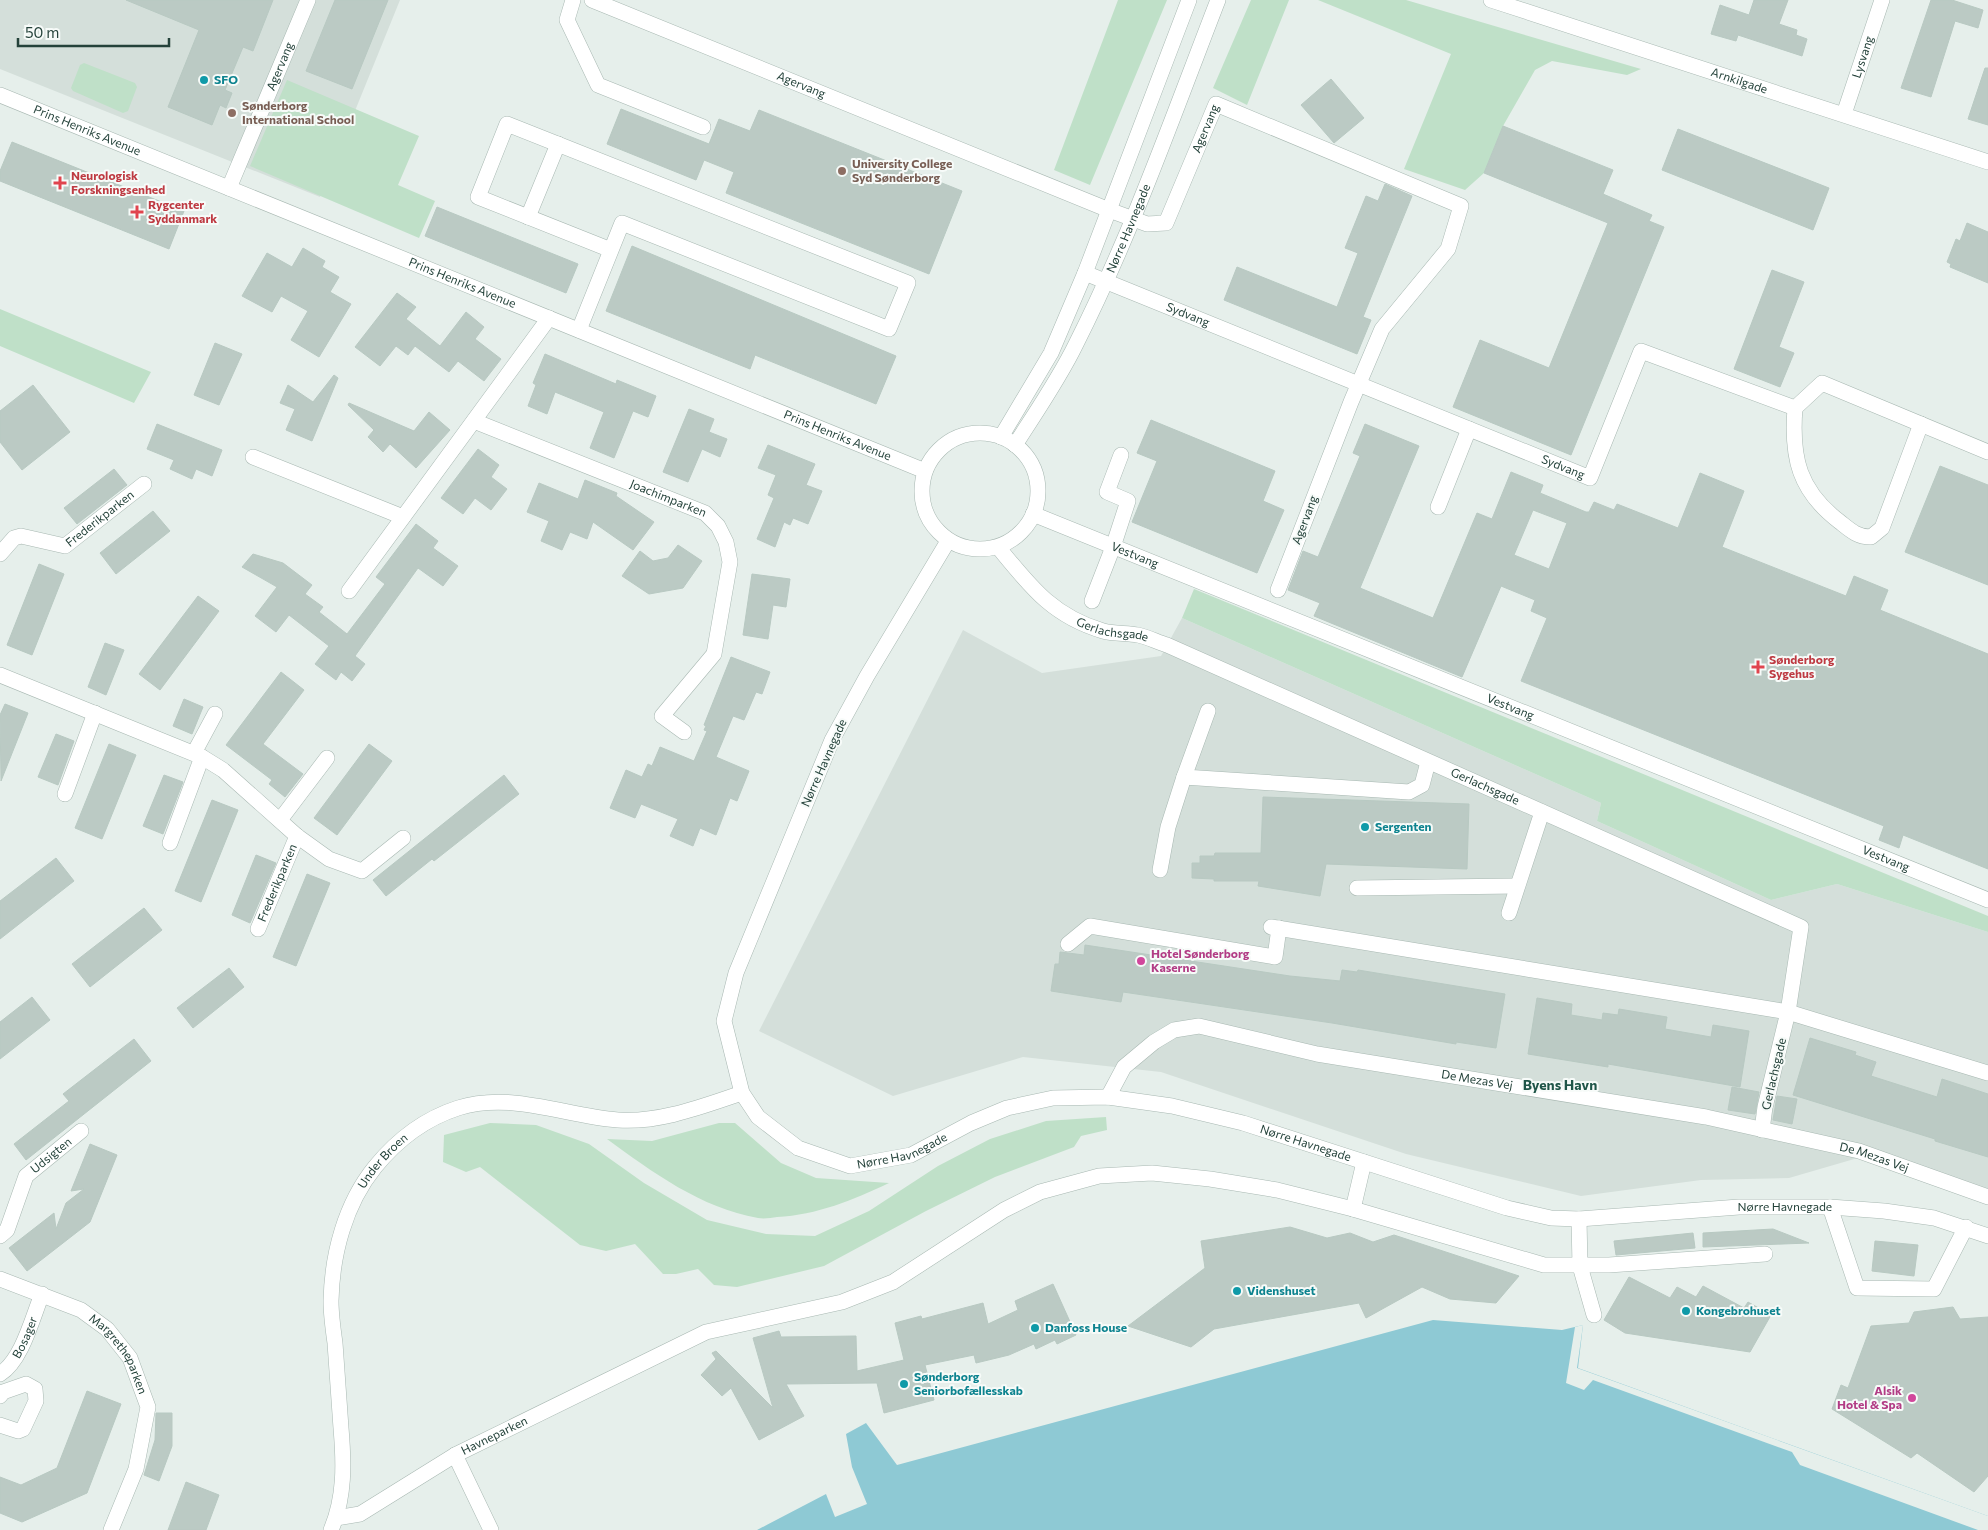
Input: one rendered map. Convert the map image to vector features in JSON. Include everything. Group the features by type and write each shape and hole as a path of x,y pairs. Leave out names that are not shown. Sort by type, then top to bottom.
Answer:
{"street":[{"name":"Agervang","path":"229,188 308,0"},
{"path":"573,0 567,20 598,85 703,127"},
{"name":"Agervang","path":"592,0 1147,224 1166,223 1216,104 1461,206 1448,249 1382,329 1358,384 1278,590"},
{"name":"Nørre Havnegade","path":"1001,437 1050,353 1109,210 1189,0"},
{"name":"Nørre Havnegade","path":"1015,445 1075,346 1106,281 1133,218 1218,0"},
{"name":"Arnkilgade","path":"1491,0 1988,162"},
{"name":"Lysvang","path":"1844,114 1882,0"},
{"name":"Prins Henriks Avenue","path":"0,95 925,471"},
{"path":"579,330 622,223 890,329 908,283 507,124 478,197 611,250"},
{"path":"528,217 558,144"},
{"name":"Sydvang","path":"1084,272 1590,478 1640,351 1795,408"},
{"path":"349,591 549,318"},
{"path":"1921,424 1882,528 1871,537 1860,536 1854,533 1823,510 1802,479 1793,438 1795,408 1822,383 1921,424 1988,452"},
{"name":"Joachimparken","path":"474,421 705,513 718,526 726,542 730,562 714,654 662,716 684,732"},
{"path":"1438,507 1469,429"},
{"path":"983,433 1001,437 1015,445 1028,459 1036,477 1038,496 1033,514 1025,528 1012,539 998,547 981,550 964,548 948,540 934,527 924,510 921,490 925,471 934,455 948,442 965,435 983,433"},
{"path":"1092,601 1128,501 1107,492 1121,455"},
{"path":"252,457 403,517"},
{"name":"Frederikparken","path":"0,554 14,538 21,536 65,546 144,484"},
{"name":"Vestvang","path":"1033,514 1988,900"},
{"name":"Nørre Havnegade","path":"948,540 866,676 832,740 736,973 724,1021 742,1093 758,1117 798,1148 850,1166 911,1156 971,1123 1007,1108 1053,1098 1108,1097 1172,1106 1243,1123 1507,1208 1551,1218 1579,1219 1739,1207 1830,1207 1884,1211 1934,1218 1966,1227 1988,1236"},
{"name":"Gerlachsgade","path":"998,547 1032,589 1057,610 1078,623 1106,632 1139,635 1167,645 1801,927 1788,1012 1765,1107 1762,1130"},
{"name":"Frederikparken","path":"0,675 198,755 223,770 297,836 329,860 362,871 403,838"},
{"path":"1160,870 1168,827 1208,712"},
{"path":"65,794 95,713"},
{"path":"170,843 198,755 215,714"},
{"path":"280,820 327,758"},
{"path":"1184,777 1409,792 1422,785 1428,762"},
{"path":"1510,913 1542,812"},
{"name":"Frederikparken","path":"258,930 297,836"},
{"path":"1357,888 1517,886"},
{"path":"1068,944 1090,926 1275,957 1275,927 1788,1012 1988,1073"},
{"name":"De Mezas Vej","path":"1108,1097 1124,1067 1154,1042 1174,1030 1199,1026 1311,1053 1655,1107 1859,1151 1988,1197"},
{"name":"Under Broen","path":"333,1524 342,1492 344,1464 331,1300 337,1251 345,1217 363,1182 390,1148 420,1124 459,1108 488,1102 538,1105 592,1117 621,1120 654,1118 694,1109 742,1093"},
{"name":"Udsigten","path":"0,1236 7,1230 26,1176 81,1132"},
{"path":"1364,1162 1353,1209 1544,1264 1580,1266 1765,1254"},
{"name":"Havneparken","path":"333,1524 360,1514 455,1455 706,1332 842,1302 893,1282 1004,1210 1040,1192 1099,1176 1152,1173 1210,1179 1277,1190 1353,1209"},
{"path":"1830,1207 1857,1288 1934,1289 1966,1227"},
{"path":"1579,1219 1580,1266 1594,1315"},
{"path":"0,1279 42,1294"},
{"name":"Bosager","path":"0,1374 6,1370 18,1354 42,1294"},
{"name":"Margretheparken","path":"42,1294 81,1310 106,1329 130,1358 148,1407 136,1470 111,1530"},
{"path":"0,1425 18,1431 23,1429 36,1401 35,1389 26,1384 1,1392"},
{"path":"455,1455 491,1530"}],"shaded area":[{"name":"Sønderborg International School","path":"0,0 400,0 320,197 0,69"},
{"path":"1182,618 1601,803 1597,821 1771,900 1837,884 1988,932 1988,1192 1868,1155 1789,1178 1701,1180 1581,1196 1406,1154 1161,1072 1023,1057 893,1096 759,1031 963,630 1042,673 1161,656"}],"green space":[{"path":"1118,0 1167,0 1090,185 1054,170"},
{"path":"1251,0 1289,0 1247,105 1213,88"},
{"path":"1318,0 1406,0 1641,69 1627,75 1552,61 1535,70 1503,126 1484,173 1465,190 1404,169 1451,54"},
{"path":"84,63 135,83 137,87 128,111 123,113 73,91 71,88 80,65"},
{"path":"287,80 419,136 398,185 435,201 419,238 250,166"},
{"path":"0,309 151,372 134,403 0,346"},
{"path":"1194,589 1988,916 1988,932 1837,884 1771,900 1597,821 1601,803 1182,618"},
{"path":"1106,1117 1107,1130 1081,1136 1074,1147 995,1177 926,1211 824,1266 737,1287 714,1285 698,1269 676,1274 663,1274 635,1244 606,1251 580,1245 480,1167 466,1172 443,1162 444,1135 490,1123 536,1125 589,1144 644,1183 707,1220 766,1234 815,1236 869,1211 938,1166 990,1139 1046,1121"},
{"path":"719,1123 735,1123 781,1163 816,1178 889,1183 848,1201 821,1210 792,1216 758,1218 737,1213 697,1197 660,1176 607,1139 652,1141"}],"water":[{"path":"1433,1320 1562,1330 1583,1325 1578,1368 1988,1516 1988,1530 757,1530 826,1494 835,1517 867,1504 852,1467 846,1434 866,1423 897,1465"}],"pier":[{"path":"1583,1325 1577,1368 1988,1516 1988,1530 1978,1530 1800,1465 1792,1452 1593,1380 1584,1390 1566,1383 1575,1327"}],"building":[{"path":"126,0 273,0 253,51 243,47 225,90 232,93 226,108 220,105 212,125 168,107 199,30"},
{"path":"335,0 388,0 352,89 306,71"},
{"path":"1754,0 1788,0 1779,24 1797,30 1796,35 1807,39 1802,56 1738,35 1736,41 1711,34 1720,5 1749,15"},
{"path":"1931,0 1952,0 1983,10 1978,28 1955,21 1931,97 1901,88"},
{"path":"1985,68 1988,68 1988,125 1968,119"},
{"path":"1331,79 1364,118 1334,143 1301,105"},
{"path":"621,109 709,144 719,119 750,131 759,110 962,191 929,274 726,193 734,172 704,160 696,180 607,144"},
{"path":"1503,126 1613,170 1603,194 1652,215 1649,221 1664,227 1571,455 1453,407 1480,340 1549,368 1608,223 1484,173"},
{"path":"1678,129 1829,188 1813,230 1662,170"},
{"path":"12,142 184,211 169,249 0,181 0,171"},
{"path":"1385,184 1412,196 1363,317 1371,320 1357,354 1224,300 1237,267 1337,307 1358,253 1345,248 1366,196 1378,201"},
{"path":"437,207 578,264 566,293 425,236"},
{"path":"1967,223 1988,232 1988,283 1950,267 1951,264 1947,262 1956,239 1960,241"},
{"path":"632,246 896,356 876,404 755,355 750,369 606,311"},
{"path":"303,248 325,261 322,267 339,277 330,292 351,304 319,357 291,340 308,311 281,296 272,312 242,296 267,253 292,267"},
{"path":"1772,270 1804,282 1779,347 1794,353 1780,387 1734,369"},
{"path":"397,293 416,307 406,319 440,346 466,312 484,327 475,339 501,359 484,381 458,361 449,372 415,346 408,355 396,346 380,366 355,347"},
{"path":"215,343 242,354 219,405 194,395"},
{"path":"545,354 616,384 617,380 656,396 648,417 633,411 614,458 590,448 604,412 555,392 547,414 528,406 536,385 533,383"},
{"path":"334,375 338,378 312,441 286,430 295,409 280,403 288,385 313,402"},
{"path":"33,385 70,432 22,470 0,442 0,411"},
{"path":"349,403 414,431 429,412 450,430 416,468 390,444 383,452 368,437 374,430 348,405"},
{"path":"689,409 714,419 709,432 727,439 720,457 702,449 688,482 663,472"},
{"path":"1151,420 1275,471 1263,501 1284,510 1257,573 1132,522 1157,461 1137,453"},
{"path":"157,424 222,450 212,476 196,469 192,479 170,469 174,460 147,449"},
{"name":"Sønderborg Sygehus","path":"1365,424 1419,446 1360,588 1433,618 1477,513 1492,519 1511,472 1543,485 1540,493 1586,512 1589,512 1594,502 1614,510 1617,504 1678,528 1700,473 1744,491 1722,547 1846,596 1854,576 1888,590 1880,610 1988,654 1988,869 1903,835 1899,848 1879,840 1884,826 1521,681 1547,618 1531,611 1535,600 1501,586 1462,677 1314,616 1320,603 1288,590 1303,551 1318,557 1360,456 1353,453","holes":["1533,510 1567,523 1549,569 1514,555"]},
{"path":"768,445 815,464 806,485 822,491 808,524 793,518 790,525 784,522 775,547 757,539 774,498 768,495 776,475 758,468"},
{"path":"478,449 499,465 491,477 507,489 491,510 475,498 463,514 441,498"},
{"path":"1940,466 1988,485 1988,585 1905,552"},
{"path":"114,469 127,485 77,524 64,508"},
{"path":"585,480 617,493 616,496 654,522 633,550 593,522 587,539 570,532 562,550 541,541 549,521 527,512 539,483 578,499"},
{"path":"153,511 170,531 116,574 100,553"},
{"path":"416,524 438,541 433,548 458,566 443,586 418,568 355,656 365,664 352,681 341,672 336,680 315,664 329,646 289,615 276,632 255,616 277,587 242,567 253,554 283,563 312,585 305,594 323,607 319,612 347,634 385,584 376,577"},
{"path":"678,545 702,561 683,588 649,594 622,576 640,551 653,561 668,558"},
{"path":"39,564 64,574 32,655 7,645"},
{"path":"752,574 790,579 786,607 773,605 768,639 743,635"},
{"path":"198,596 219,611 160,690 139,674"},
{"path":"105,643 124,650 106,695 88,687"},
{"path":"731,657 770,672 762,694 756,692 744,720 733,716 716,757 749,771 737,801 730,798 716,835 700,828 693,846 670,836 678,819 641,804 635,818 610,808 626,770 642,777 648,764 652,766 660,747 694,761 707,731 704,730 706,726 704,725"},
{"path":"281,672 304,690 263,744 303,774 285,797 269,784 272,780 226,745"},
{"path":"184,699 203,707 192,734 173,726"},
{"path":"5,704 28,713 1,781 0,715"},
{"path":"56,734 74,741 58,785 38,777"},
{"path":"109,744 136,755 102,839 75,828"},
{"path":"369,744 392,761 337,835 314,818"},
{"path":"164,775 183,782 163,834 143,826"},
{"path":"504,775 519,794 386,896 373,880"},
{"name":"Sergenten","path":"1263,797 1469,804 1467,869 1326,864 1320,896 1258,886 1259,881 1214,881 1214,879 1192,878 1192,863 1200,863 1200,856 1214,856 1215,853 1261,853"},
{"path":"212,800 238,810 201,902 175,891"},
{"path":"256,855 276,863 250,923 232,915"},
{"path":"56,858 74,881 0,939 0,901"},
{"path":"307,874 330,883 296,966 273,957"},
{"path":"144,908 162,930 90,987 72,964"},
{"path":"1085,945 1290,976 1340,981 1342,970 1357,972 1358,970 1505,994 1496,1048 1456,1042 1456,1044 1332,1023 1123,992 1121,1002 1051,991 1055,964 1059,964 1060,952 1084,955"},
{"path":"229,968 244,987 193,1028 177,1008"},
{"path":"32,997 50,1020 0,1059 0,1022"},
{"path":"1537,998 1572,1004 1571,1015 1602,1020 1603,1013 1618,1015 1619,1009 1667,1017 1665,1029 1711,1037 1713,1025 1749,1031 1740,1087 1608,1064 1608,1067 1528,1054"},
{"path":"1810,1038 1856,1052 1855,1055 1876,1062 1871,1076 1937,1097 1942,1079 1988,1094 1988,1157 1793,1095"},
{"path":"134,1039 151,1061 26,1160 14,1144 69,1101 63,1094"},
{"path":"1732,1087 1759,1092 1755,1114 1728,1110"},
{"path":"1777,1096 1797,1099 1792,1124 1773,1120"},
{"path":"90,1144 117,1155 90,1222 27,1271 9,1248 54,1213 56,1229 66,1203 84,1189 71,1191"},
{"path":"1290,1227 1327,1238 1350,1233 1373,1242 1394,1235 1519,1276 1496,1303 1450,1299 1422,1287 1366,1318 1359,1303 1214,1329 1191,1347 1128,1326 1205,1268 1201,1241"},
{"path":"1773,1229 1809,1243 1703,1247 1703,1233"},
{"path":"1693,1233 1695,1248 1616,1255 1614,1241"},
{"path":"1875,1241 1918,1245 1914,1276 1872,1271"},
{"name":"Kongebrohuset","path":"1629,1277 1670,1298 1677,1287 1696,1297 1703,1286 1744,1308 1748,1302 1771,1315 1750,1352 1625,1333 1604,1320"},
{"path":"1053,1284 1076,1335 1057,1344 1055,1340 1036,1349 1034,1344 1009,1355 976,1363 974,1355 925,1365 934,1400 884,1413 877,1383 786,1384 804,1416 759,1440 731,1388 722,1396 701,1375 716,1359 712,1353 716,1351 773,1408 753,1338 779,1331 781,1337 856,1336 857,1371 904,1360 895,1323 921,1316 922,1319 983,1303 988,1324 1018,1310 1015,1301"},
{"name":"Alsik Hotel & Spa","path":"1953,1307 1960,1319 1988,1317 1988,1476 1974,1492 1917,1453 1911,1458 1832,1409 1841,1385 1848,1388 1871,1326 1909,1323 1914,1312"},
{"path":"87,1391 121,1404 87,1493 22,1522 0,1513 0,1477 21,1485 57,1468"},
{"path":"156,1413 172,1413 172,1446 159,1481 144,1475 155,1440"},
{"path":"186,1482 219,1495 206,1530 168,1530"}],"place":[{"name":"SFO","path":"204,80"},
{"name":"Sønderborg International School","path":"232,113"},
{"name":"University College Syd Sønderborg","path":"842,171"},
{"name":"Neurologisk Forskningsenhed","path":"60,183"},
{"name":"Rygcenter Syddanmark","path":"137,212"},
{"name":"Sønderborg Sygehus","path":"1758,667"},
{"name":"Sergenten","path":"1365,827"},
{"name":"Hotel Sønderborg Kaserne","path":"1141,961"},
{"name":"Videnshuset","path":"1237,1291"},
{"name":"Kongebrohuset","path":"1686,1311"},
{"name":"Danfoss House","path":"1035,1328"},
{"name":"Sønderborg Seniorbofællesskab","path":"904,1384"},
{"name":"Alsik Hotel & Spa","path":"1912,1398"}],"district":[{"name":"Byens Havn","path":"1560,1085"}]}
